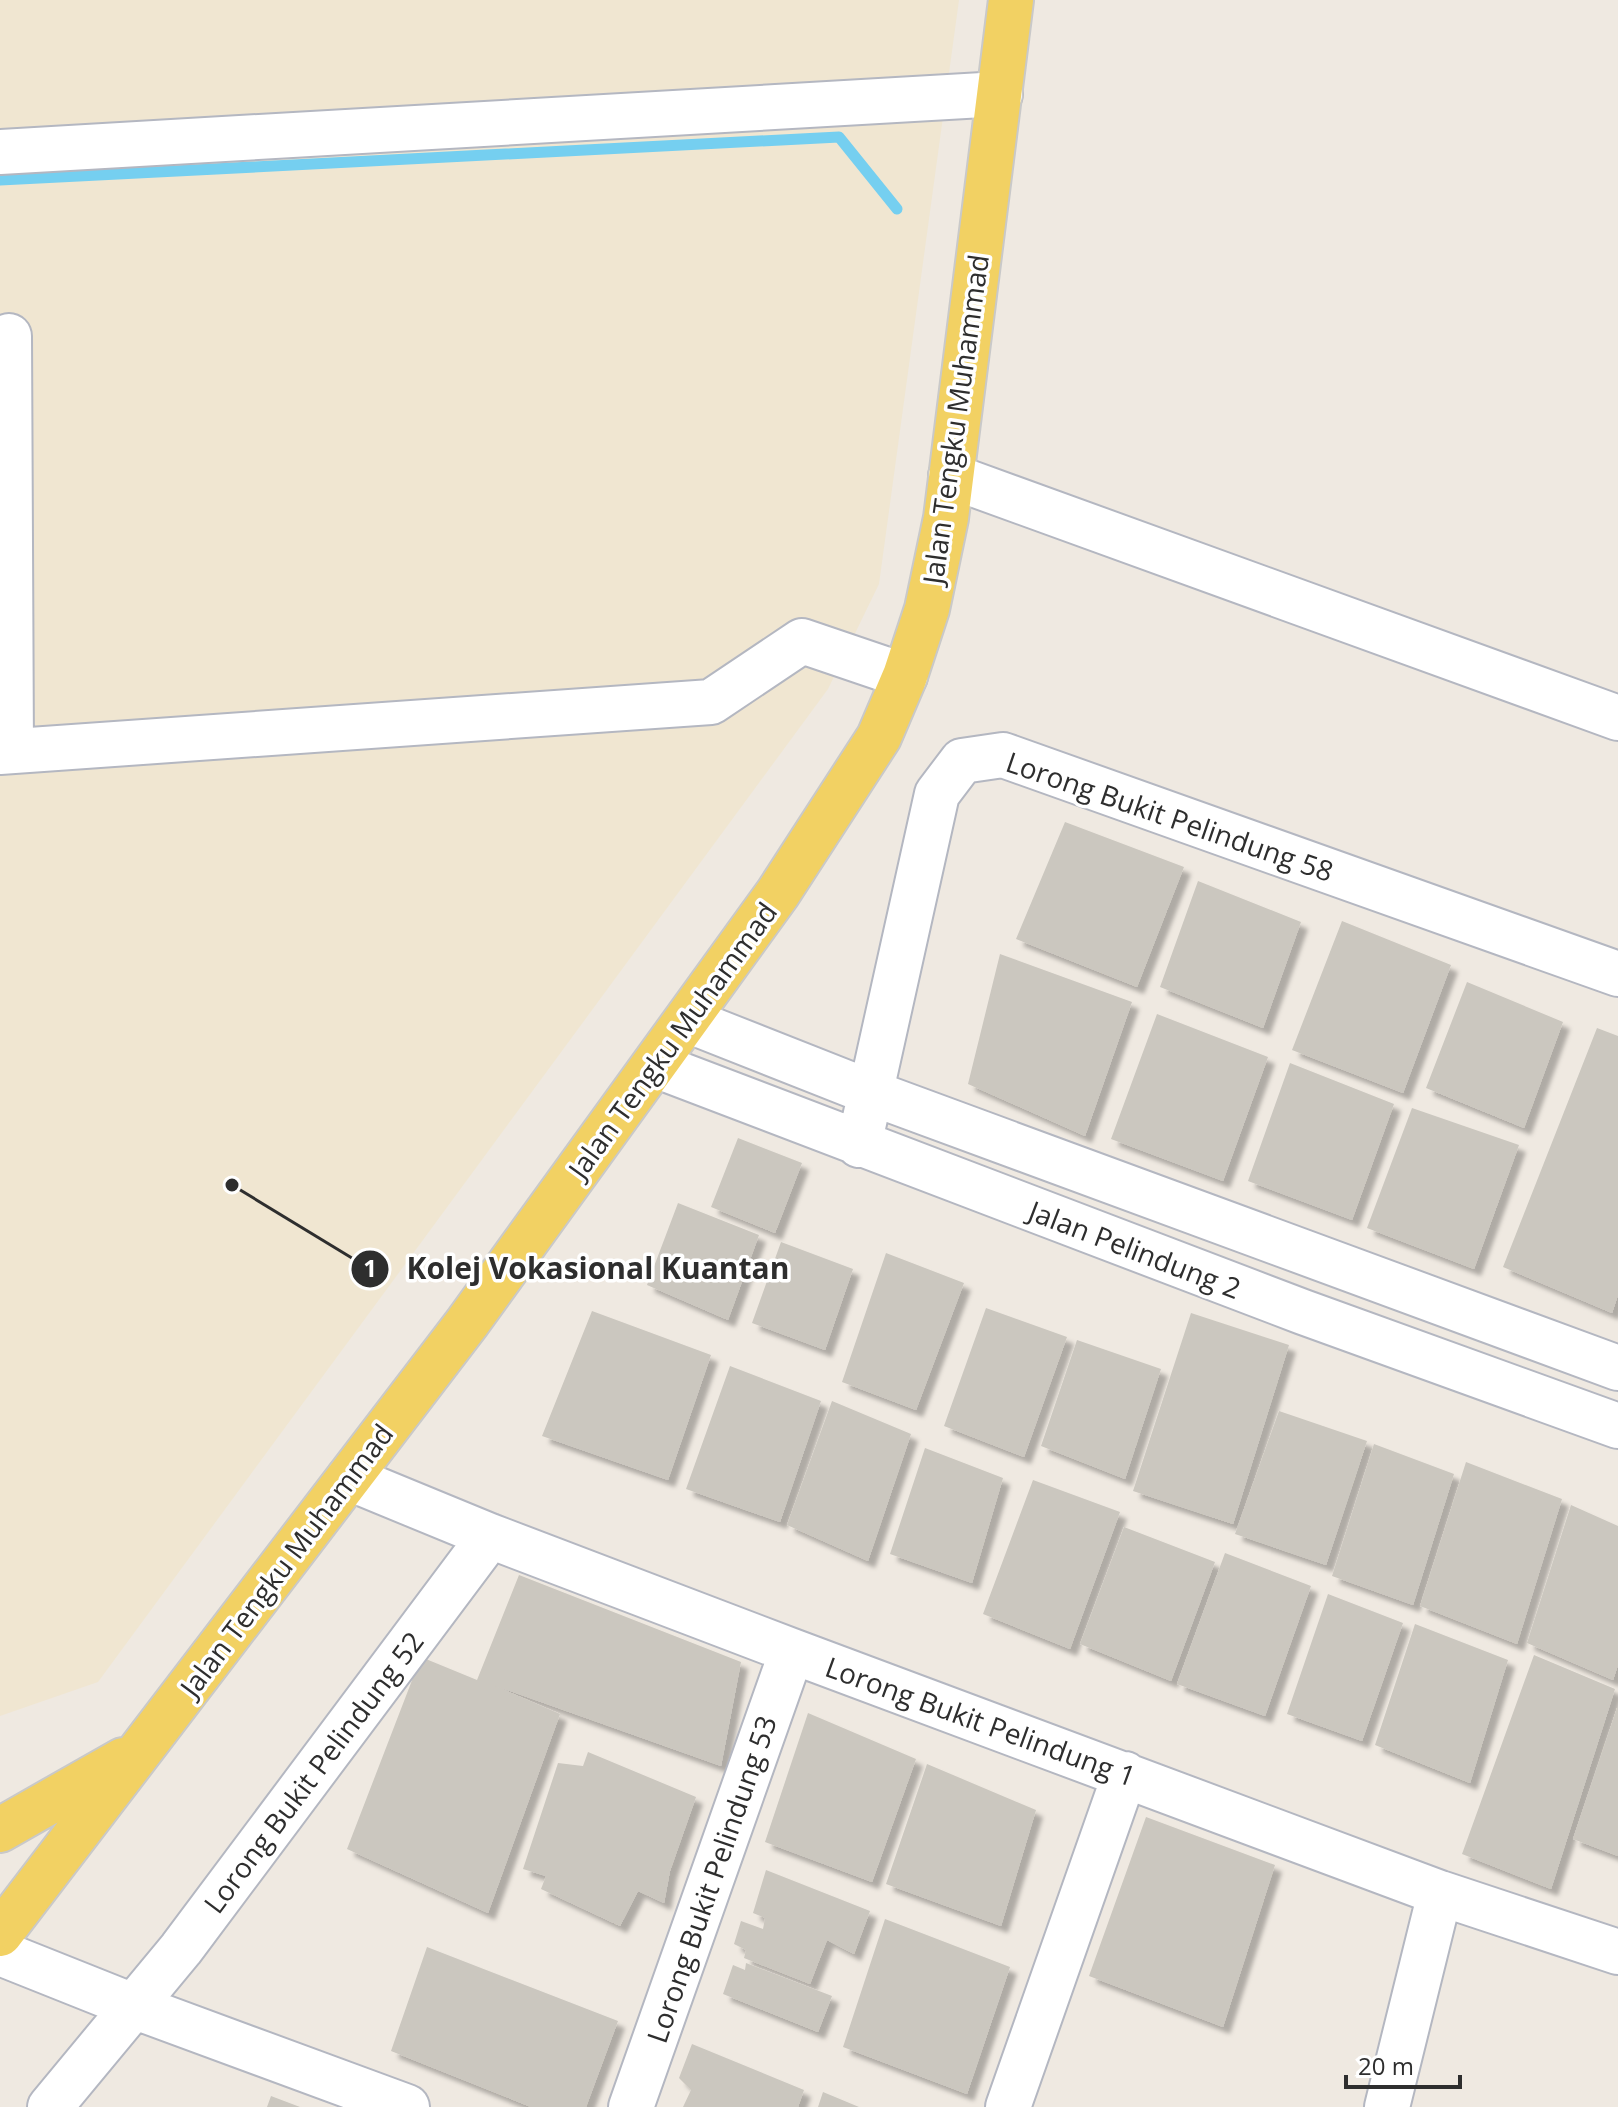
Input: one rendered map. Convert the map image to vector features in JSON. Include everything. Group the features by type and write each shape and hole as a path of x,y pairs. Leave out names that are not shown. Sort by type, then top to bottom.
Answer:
{"main road":[{"name":"Jalan Tengku Muhammad","path":"0,1934 467,1323 687,1020 832,813 879,737 905,676 927,609 946,518 1011,0"},
{"path":"0,1830 142,1749"}],"street":[{"path":"0,152 1000,94"},
{"path":"9,336 6,751 711,702 802,641 905,676"},
{"path":"951,476 1618,718"},
{"name":"Lorong Bukit Pelindung 58","path":"859,1145 937,794 962,761 1003,755 1618,974"},
{"path":"687,1020 872,1093 1618,1368"},
{"name":"Jalan Pelindung 2","path":"655,1065 1288,1307 1618,1426"},
{"name":"Lorong Bukit Pelindung 1","path":"349,1478 490,1536 792,1651 1440,1893 1618,1952"},
{"name":"Lorong Bukit Pelindung 52","path":"50,2107 181,1949 490,1536"},
{"name":"Lorong Bukit Pelindung 53","path":"631,2107 792,1651"},
{"path":"1008,2107 1125,1774"},
{"path":"1387,2107 1440,1893"},
{"path":"0,1953 133,2006 407,2107"}],"shaded area":[{"path":"0,0 959,0 879,584 828,689 98,1682 0,1716"}],"building":[{"path":"1065,822 1184,867 1137,987 1016,939"},
{"path":"1198,881 1301,922 1263,1028 1160,987"},
{"path":"1342,921 1451,965 1403,1093 1292,1050"},
{"path":"1000,954 1132,1002 1085,1136 968,1084"},
{"path":"1467,982 1563,1022 1524,1128 1426,1088"},
{"path":"1157,1014 1268,1057 1223,1181 1111,1139"},
{"path":"1597,1028 1618,1036 1618,1295 1612,1313 1503,1267"},
{"path":"1290,1063 1394,1104 1352,1220 1248,1181"},
{"path":"1412,1108 1519,1145 1474,1269 1367,1228"},
{"path":"738,1138 802,1163 775,1233 711,1207"},
{"path":"678,1203 759,1235 728,1320 647,1285"},
{"path":"781,1242 853,1269 825,1350 752,1323"},
{"path":"886,1253 964,1283 916,1410 842,1382"},
{"path":"986,1308 1067,1337 1024,1457 944,1426"},
{"path":"592,1311 711,1355 668,1480 542,1436"},
{"path":"1191,1313 1289,1345 1233,1524 1133,1491"},
{"path":"1077,1340 1161,1369 1125,1479 1041,1446"},
{"path":"730,1366 821,1401 780,1522 686,1489"},
{"path":"832,1401 911,1434 868,1561 787,1525"},
{"path":"1279,1411 1367,1441 1326,1565 1235,1534"},
{"path":"1374,1444 1454,1474 1413,1605 1332,1576"},
{"path":"925,1448 1003,1478 972,1583 890,1554"},
{"path":"1466,1462 1562,1499 1517,1644 1420,1606"},
{"path":"1033,1480 1120,1512 1070,1649 983,1614"},
{"path":"1571,1505 1618,1526 1618,1665 1613,1680 1527,1643"},
{"path":"1124,1527 1215,1562 1171,1681 1080,1644"},
{"path":"1225,1553 1311,1586 1265,1716 1177,1684"},
{"path":"519,1575 741,1662 721,1766 493,1685 560,1714 488,1913 347,1849 421,1657 477,1680"},
{"path":"1328,1594 1403,1623 1362,1741 1287,1714"},
{"path":"1415,1624 1508,1660 1470,1783 1375,1745"},
{"path":"1534,1655 1615,1689 1551,1889 1462,1854"},
{"path":"1618,1708 1618,1856 1573,1839"},
{"path":"808,1713 916,1759 872,1882 765,1842"},
{"path":"588,1752 696,1797 670,1871 664,1903 638,1891 620,1926 541,1889 546,1876 523,1869 558,1763 583,1766"},
{"path":"927,1764 1036,1810 1001,1926 886,1884"},
{"path":"1146,1817 1275,1865 1223,2027 1089,1976"},
{"path":"766,1870 870,1911 854,1954 827,1940 810,1984 744,1958 746,1950 734,1944 741,1921 763,1929 765,1918 753,1913"},
{"path":"885,1919 1010,1967 967,2094 843,2047"},
{"path":"427,1947 618,2021 586,2107 531,2107 391,2051"},
{"path":"746,1963 832,1996 818,2032 723,1994 733,1965 745,1970"},
{"path":"692,2044 804,2090 798,2107 683,2107 691,2090 679,2078"},
{"path":"823,2092 859,2107 818,2107"},
{"path":"271,2096 300,2107 267,2107"}],"waterway":[{"path":"0,180 839,137 897,209"}],"place":[{"name":"Kolej Vokasional Kuantan","path":"232,1185"}]}
